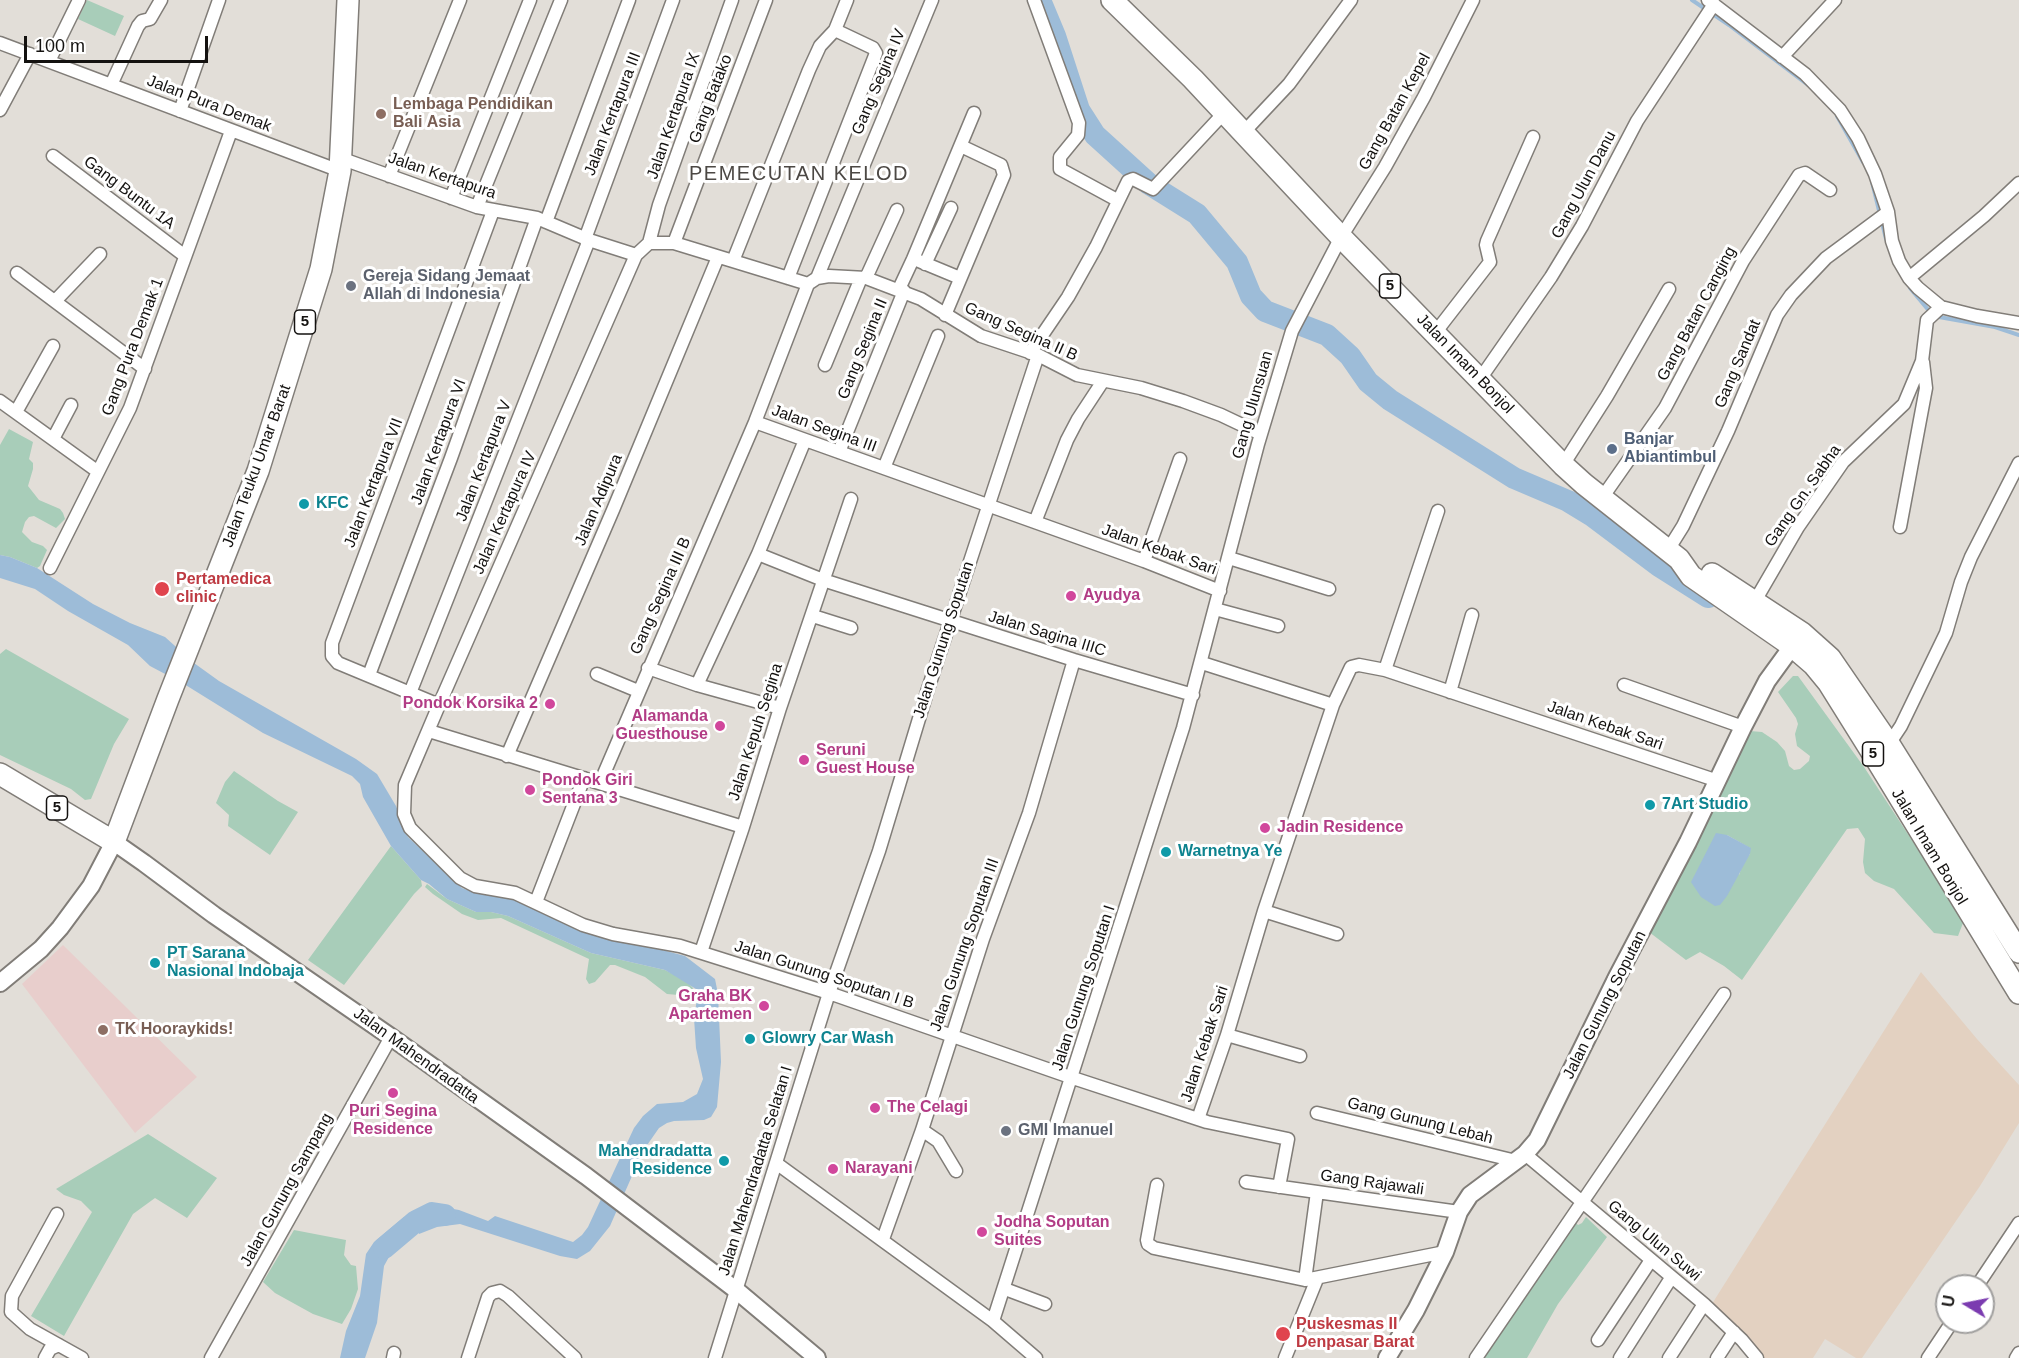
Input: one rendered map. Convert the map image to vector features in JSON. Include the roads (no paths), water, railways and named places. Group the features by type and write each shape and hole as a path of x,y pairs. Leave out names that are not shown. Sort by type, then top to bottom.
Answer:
{"highway":[{"name":"Jalan Teuku Umar Barat","path":"114,842 195,628 258,471 321,269 340,164 348,0"},
{"name":"Jalan Imam Bonjol","path":"1112,0 1193,79 1341,237 1563,465 1673,555 1691,576 1830,658 1889,744 2019,952"},
{"name":"Jalan Imam Bonjol","path":"1673,555 1699,566 1755,602 1797,639 1834,692 2019,993"},
{"name":"Jalan Mahendradatta","path":"0,774 114,842"}],"main road":[{"name":"Jalan Gunung Soputan","path":"1387,1358 1416,1310 1445,1252 1459,1212 1470,1195 1520,1157 1537,1140 1743,727 1767,681 1797,639"},
{"name":"Jalan Teuku Umar Barat","path":"0,983 35,954 60,928 97,877 114,842"},
{"name":"Jalan Mahendradatta","path":"114,842 626,1206 736,1290 817,1358"}],"street":[{"path":"49,61 79,0"},
{"path":"111,85 138,26 142,21 150,20 161,0"},
{"path":"180,111 219,0"},
{"path":"389,176 460,0"},
{"path":"451,198 530,0"},
{"path":"477,207 561,0"},
{"name":"Jalan Kertapura VI","path":"369,675 542,220 629,0"},
{"name":"Jalan Kertapura III","path":"587,240 673,0"},
{"name":"Jalan Kertapura IX","path":"649,243 659,205 732,0"},
{"name":"Gang Batako","path":"674,243 766,0"},
{"path":"733,261 813,61 820,46 835,30 847,0"},
{"name":"Gang Segina IV","path":"813,281 932,0"},
{"name":"Gang Batan Kepel","path":"1341,237 1385,167 1419,106 1473,0"},
{"path":"1782,57 1835,0"},
{"path":"1034,1 1079,123 1078,135 1060,157 1060,169 1117,200"},
{"path":"1243,133 1288,84 1349,1"},
{"path":"1710,8 1805,74 1840,110 1868,158 1883,216 1899,261 1909,278 1940,309 2018,322"},
{"name":"Gang Ulun Danu","path":"1480,379 1551,278 1582,226 1637,121 1710,8"},
{"path":"788,278 876,53 873,48 835,30"},
{"name":"Jalan Pura Demak","path":"0,42 231,131 340,164"},
{"path":"0,110 30,54"},
{"path":"919,262 974,113"},
{"name":"Jalan Gunung Soputan","path":"829,993 879,851 1034,354 1096,247 1129,179 1155,187 1224,113"},
{"name":"Gang Pura Demak 1","path":"50,568 130,408 231,131"},
{"path":"1435,333 1490,262 1487,241 1533,137"},
{"path":"945,315 1004,175 1001,165 961,146"},
{"name":"Gang Buntu 1A","path":"53,156 185,256"},
{"name":"Jalan Kertapura","path":"340,164 389,176 493,212 542,220 587,240 636,255"},
{"name":"Gang Batan Canging","path":"1602,498 1665,408 1743,261 1799,175 1805,173 1830,190"},
{"path":"1909,278 1984,216 2019,183"},
{"path":"919,262 951,208"},
{"path":"825,365 863,278 897,210"},
{"name":"Jalan Kertapura VII","path":"439,705 338,663 332,656 332,643 493,212"},
{"name":"Gang Sandat","path":"1673,555 1683,526 1728,431 1777,315 1791,295 1826,258 1883,216"},
{"name":"Gang Ulunsuan","path":"1220,591 1292,331 1341,237"},
{"name":"Jalan Kertapura V","path":"410,693 587,240"},
{"path":"636,255 649,243"},
{"name":"Gang Segina II B","path":"649,243 674,243 788,278 813,281 838,275 863,278 902,290 930,304 981,336 1034,354 1077,375 1140,388 1183,401 1262,434"},
{"path":"56,300 100,254"},
{"name":"Jalan Kertapura IV","path":"405,785 636,255"},
{"name":"Jalan Adipura","path":"507,756 609,520 718,257"},
{"path":"919,262 960,278"},
{"name":"Gang Segina II","path":"839,452 902,290 919,262"},
{"path":"17,273 145,369"},
{"name":"Jalan Segina III","path":"813,281 755,422 987,505"},
{"path":"1563,465 1598,412 1669,289"},
{"name":"Gang Gn. Sabha","path":"1755,602 1798,527 1843,462 1904,404 1923,361 1927,320 1940,309"},
{"path":"884,468 938,336"},
{"path":"16,412 53,346"},
{"path":"1900,527 1926,388 1923,361"},
{"path":"1035,522 1067,440 1103,381"},
{"path":"0,401 97,471"},
{"path":"53,439 71,405"},
{"name":"Gang Segina III B","path":"600,783 755,422"},
{"path":"697,685 758,554 805,440"},
{"path":"1144,561 1180,459"},
{"path":"1889,744 1901,726 1946,633 1971,557 2019,463"},
{"name":"Jalan Kepuh Segina","path":"701,952 851,499"},
{"name":"Jalan Kebak Sari","path":"987,505 1144,561 1220,591 1202,663"},
{"path":"1385,670 1438,511"},
{"name":"Jalan Sagina IIIC","path":"758,554 824,580 951,621 1074,660 1193,694"},
{"path":"1229,558 1329,589"},
{"path":"1215,609 1278,626"},
{"path":"1450,692 1472,615"},
{"path":"813,616 851,628"},
{"name":"Jalan Gunung Soputan III","path":"883,1239 1029,813 1074,660"},
{"path":"1202,663 1333,705"},
{"name":"Jalan Gunung Soputan I","path":"993,1321 1202,663"},
{"name":"Jalan Kebak Sari","path":"1198,1119 1333,705 1351,667 1359,665 1385,670 1718,781"},
{"path":"648,668 697,685 780,708"},
{"path":"597,674 638,692"},
{"path":"1624,685 1743,727"},
{"path":"429,731 743,827"},
{"path":"536,902 584,778"},
{"name":"Jalan Gunung Soputan I B","path":"405,785 404,814 410,828 460,878 475,886 515,892 583,925 614,934 680,946 829,993 1072,1078 1198,1119 1237,1130 1288,1139 1279,1187"},
{"path":"1264,911 1337,934"},
{"name":"Jalan Mahendradatta Selatan I","path":"715,1358 829,993"},
{"path":"1476,1358 1724,994"},
{"path":"1227,1035 1300,1056"},
{"name":"Jalan Gunung Sampang","path":"211,1358 391,1037"},
{"name":"Gang Gunung Lebah","path":"1317,1113 1520,1157"},
{"path":"922,1130 938,1142 956,1171"},
{"name":"Gang Ulun Suwi","path":"1520,1157 1582,1202 1704,1304 1757,1358"},
{"path":"776,1163 993,1321 1036,1358"},
{"name":"Gang Rajawali","path":"1246,1182 1459,1212"},
{"path":"1157,1185 1147,1240 1148,1244 1154,1248 1311,1280 1445,1252"},
{"path":"1285,1358 1311,1280 1317,1192"},
{"path":"57,1214 12,1296 11,1312 30,1329 82,1358"},
{"path":"1985,1274 2019,1223"},
{"path":"1598,1340 1651,1260"},
{"path":"1620,1358 1671,1278"},
{"path":"1005,1288 1045,1304"},
{"path":"468,1358 483,1307 492,1293 500,1291 575,1358"},
{"path":"1669,1358 1704,1304"},
{"path":"1717,1358 1734,1332"},
{"path":"1928,1358 1944,1334"},
{"path":"45,1358 50,1350 59,1346"},
{"path":"2016,1358 2019,1353"}],"water":[{"path":"0,555 37,568 93,604 130,623 165,637 194,663 219,681 356,759 377,774 396,806 408,837 462,888 475,893 512,897 541,912 584,929 685,956 715,979 718,994 721,1062 717,1107 711,1117 704,1120 674,1121 659,1128 643,1151 610,1226 590,1251 577,1259 560,1256 460,1224 437,1227 419,1234 413,1211 431,1206 459,1210 488,1221 495,1216 573,1242 582,1235 588,1227 634,1128 643,1116 657,1104 683,1102 697,1094 703,1079 696,1048 694,1018 696,989 665,970 591,953 508,916 491,912 476,912 447,899 421,880 391,846 363,797 360,784 352,776 263,733 184,684 150,666 128,645 68,611 35,589 0,578"},
{"path":"1716,833 1727,835 1751,848 1727,896 1720,905 1715,906 1701,897 1691,882"},
{"path":"404,1217 412,1238 395,1246 384,1266 377,1323 365,1358 340,1358 346,1331 360,1296 366,1254 374,1242"}],"waterway":[{"path":"1040,0 1055,36 1079,110 1095,135 1149,184 1197,214 1237,262 1251,296 1265,311 1327,335 1350,356 1368,382 1390,400 1514,478 1568,501 1591,515 1659,566 1708,597"},
{"path":"1692,0 1808,85"},
{"path":"1837,116 1863,162"},
{"path":"1872,182 1886,239"},
{"path":"1910,288 1930,312 1939,317 1995,327 2019,335"},
{"path":"384,1248 416,1221 432,1213 445,1215"}],"place":[{"name":"Lembaga Pendidikan Bali Asia","path":"381,114"},
{"name":"Gereja Sidang Jemaat Allah di Indonesia","path":"351,286"},
{"name":"Banjar Abiantimbul","path":"1612,449"},
{"name":"KFC","path":"304,504"},
{"name":"Pertamedica clinic","path":"162,589"},
{"name":"Ayudya","path":"1071,596"},
{"name":"Pondok Korsika 2","path":"550,704"},
{"name":"Alamanda Guesthouse","path":"720,726"},
{"name":"Seruni Guest House","path":"804,760"},
{"name":"Pondok Giri Sentana 3","path":"530,790"},
{"name":"7Art Studio","path":"1650,805"},
{"name":"Jadin Residence","path":"1265,828"},
{"name":"Warnetnya Ye","path":"1166,852"},
{"name":"PT Sarana Nasional Indobaja","path":"155,963"},
{"name":"Graha BK Apartemen","path":"764,1006"},
{"name":"TK Hooraykids!","path":"103,1030"},
{"name":"Glowry Car Wash","path":"750,1039"},
{"name":"Puri Segina Residence","path":"393,1093"},
{"name":"The Celagi","path":"875,1108"},
{"name":"GMI Imanuel","path":"1006,1131"},
{"name":"Mahendradatta Residence","path":"724,1161"},
{"name":"Narayani","path":"833,1169"},
{"name":"Jodha Soputan Suites","path":"982,1232"},
{"name":"Puskesmas II Denpasar Barat","path":"1283,1334"}],"district":[{"name":"PEMECUTAN KELOD","path":"799,174"}]}
